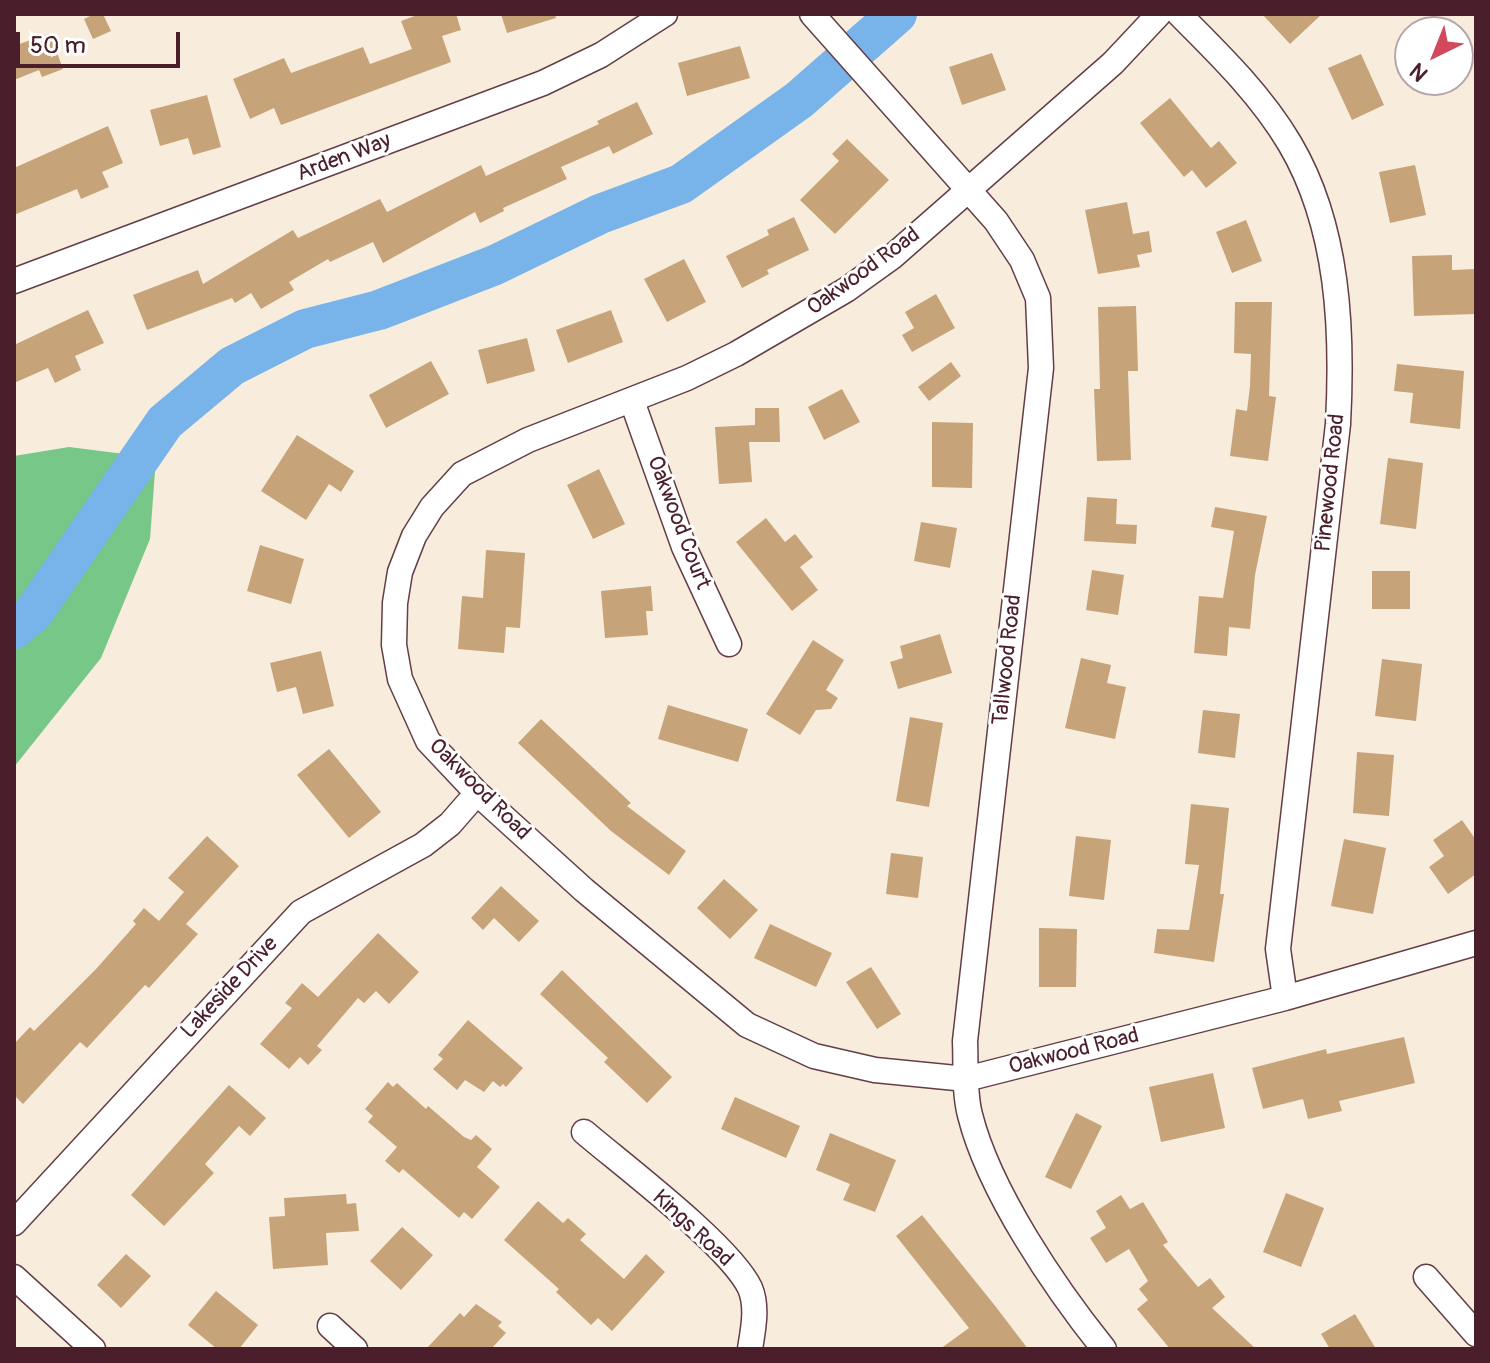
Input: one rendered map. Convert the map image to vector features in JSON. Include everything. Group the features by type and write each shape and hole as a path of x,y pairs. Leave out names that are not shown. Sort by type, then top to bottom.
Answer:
{"street":[{"name":"Arden Way","path":"14,281 543,83 601,55 665,14"},
{"name":"Tallwood Road","path":"812,14 996,221 1022,260 1038,298 1042,332 1039,384 965,1041 966,1079 969,1112 982,1154 1067,1304 1104,1349"},
{"name":"Oakwood Road","path":"1159,14 1113,63 892,257 815,310 736,354 632,401 505,450 462,474 432,507 414,536 400,572 395,603 394,645 400,679 428,741 477,793 584,890 747,1025 814,1056 888,1072 966,1079 1285,998 1476,943"},
{"name":"Pinewood Road","path":"1179,14 1226,60 1290,144 1325,229 1334,281 1341,380 1338,424 1278,949 1285,998"},
{"name":"Oakwood Court","path":"632,401 684,547 729,644"},
{"name":"Lakeside Drive","path":"14,1223 301,912 423,845 450,824 477,793"},
{"name":"Kings Road","path":"584,1132 724,1254 750,1289 755,1314 750,1349"},
{"path":"14,1277 93,1349"},
{"path":"1426,1277 1476,1334"},
{"path":"330,1326 355,1349"}],"green space":[{"path":"69,447 156,458 150,539 101,658 14,767 14,456"}],"building":[{"path":"103,14 111,31 93,39 84,19"},
{"path":"420,14 456,14 461,30 442,36 451,62 281,125 274,108 250,119 233,79 284,58 291,73 363,47 370,64 412,49 401,21"},
{"path":"501,14 555,14 556,18 507,33"},
{"path":"1262,14 1322,14 1290,44"},
{"path":"50,33 63,69 42,77 39,70 14,80 14,46"},
{"path":"740,46 750,78 687,96 678,63"},
{"path":"992,53 1006,90 962,105 949,67"},
{"path":"1361,54 1384,105 1352,120 1328,68"},
{"path":"207,95 221,147 193,155 188,138 160,146 150,110"},
{"path":"1170,98 1211,148 1219,141 1237,163 1206,188 1192,170 1184,177 1140,123"},
{"path":"637,102 653,134 613,154 609,146 561,167 567,179 503,208 504,211 480,223 475,212 383,263 373,242 330,262 328,259 289,282 294,290 261,309 251,293 235,303 232,298 147,330 133,295 198,270 203,284 293,230 298,238 380,199 387,212 481,165 486,176 599,124 597,121"},
{"path":"108,126 123,163 102,172 109,187 81,199 77,189 14,215 14,168"},
{"path":"847,139 889,180 835,234 800,200 839,161 832,154"},
{"path":"1415,165 1426,215 1390,223 1379,172"},
{"path":"1127,202 1133,234 1149,231 1152,252 1137,255 1140,267 1098,274 1085,210"},
{"path":"794,217 809,250 767,270 769,274 742,288 726,256 769,235 767,230"},
{"path":"1246,220 1262,261 1232,273 1216,232"},
{"path":"1452,255 1452,270 1475,269 1476,314 1414,316 1412,256"},
{"path":"684,259 706,302 667,322 644,279"},
{"path":"936,294 955,328 912,352 902,335 914,328 905,312"},
{"path":"1235,302 1272,302 1269,396 1276,397 1268,461 1230,456 1236,409 1247,411 1250,386 1251,354 1234,353"},
{"path":"1136,306 1138,371 1128,371 1131,460 1097,461 1094,389 1100,389 1098,307"},
{"path":"88,310 104,343 75,356 81,370 55,383 48,368 14,383 14,345"},
{"path":"611,310 623,342 568,363 556,330"},
{"path":"527,338 535,371 487,384 478,350"},
{"path":"431,361 449,394 386,428 369,395"},
{"path":"951,362 961,376 929,401 918,387"},
{"path":"1397,364 1464,371 1460,429 1410,423 1413,393 1394,391"},
{"path":"842,389 860,422 824,440 808,407"},
{"path":"755,408 779,408 780,442 749,442 752,482 719,484 715,427 755,425"},
{"path":"932,422 973,423 972,488 932,487"},
{"path":"297,435 354,471 341,492 329,484 306,520 261,491"},
{"path":"1388,458 1423,463 1416,529 1380,524"},
{"path":"599,469 625,524 593,539 567,485"},
{"path":"1087,497 1117,499 1116,524 1137,525 1136,544 1084,541"},
{"path":"1215,507 1267,516 1255,575 1250,629 1229,627 1227,656 1194,653 1199,596 1223,598 1234,531 1211,527"},
{"path":"766,518 785,542 795,534 813,557 800,567 818,590 792,611 736,542"},
{"path":"921,522 957,528 950,568 914,561"},
{"path":"260,545 304,559 291,604 247,591"},
{"path":"486,550 525,553 520,628 506,627 504,653 458,649 462,596 483,598"},
{"path":"1092,570 1124,575 1118,615 1086,610"},
{"path":"1372,571 1410,571 1410,609 1372,609"},
{"path":"651,586 653,611 646,611 648,635 605,638 601,591"},
{"path":"940,634 952,673 898,689 890,662 903,658 900,646"},
{"path":"813,640 844,660 826,690 838,698 831,709 816,710 800,735 766,714"},
{"path":"321,651 334,706 303,714 296,687 277,692 270,663"},
{"path":"1081,658 1111,665 1107,683 1126,687 1115,739 1065,728"},
{"path":"1382,659 1422,664 1416,721 1375,716"},
{"path":"668,705 748,729 738,762 658,739"},
{"path":"1203,710 1240,714 1235,758 1198,753"},
{"path":"910,717 943,723 929,807 896,801"},
{"path":"541,719 631,803 627,806 686,851 669,875 611,831 518,743"},
{"path":"329,749 381,812 349,838 297,775"},
{"path":"1357,752 1394,755 1389,816 1353,813"},
{"path":"1191,804 1229,808 1220,894 1224,894 1214,962 1154,953 1157,929 1189,930 1199,865 1185,864"},
{"path":"1462,820 1476,840 1476,874 1448,894 1429,867 1444,856 1433,840"},
{"path":"207,836 239,866 186,924 198,934 149,988 145,985 87,1048 80,1042 23,1104 14,1095 14,1044 30,1027 34,1031 96,969 136,924 133,921 144,908 159,921 184,892 168,878"},
{"path":"1076,836 1111,840 1104,900 1069,896"},
{"path":"1344,839 1386,848 1373,914 1331,906"},
{"path":"891,853 923,857 918,898 886,894"},
{"path":"724,879 758,910 730,939 697,908"},
{"path":"501,886 539,921 519,942 494,918 483,930 471,918"},
{"path":"770,924 832,953 816,987 754,958"},
{"path":"1039,928 1077,929 1076,987 1039,987"},
{"path":"378,933 419,972 389,1004 376,991 364,1003 358,998 317,1046 322,1050 308,1065 300,1057 289,1069 260,1044 292,1008 285,1003 302,983 318,997"},
{"path":"871,967 901,1014 877,1029 846,982"},
{"path":"562,970 672,1077 647,1103 604,1062 608,1058 540,994"},
{"path":"468,1020 523,1068 506,1087 503,1084 500,1087 493,1081 484,1092 465,1080 457,1090 433,1069 443,1059 438,1055"},
{"path":"1404,1037 1415,1083 1339,1101 1342,1111 1308,1119 1303,1099 1263,1109 1252,1068 1326,1049 1327,1054"},
{"path":"1213,1073 1225,1128 1161,1142 1149,1087"},
{"path":"388,1082 393,1087 397,1083 464,1137 471,1140 476,1135 492,1149 477,1167 500,1187 472,1219 464,1212 459,1218 403,1169 399,1173 385,1161 397,1147 368,1122 373,1116 365,1109"},
{"path":"229,1085 266,1118 250,1136 239,1126 205,1164 214,1173 164,1226 131,1195"},
{"path":"735,1097 800,1126 786,1158 721,1129"},
{"path":"1076,1113 1102,1126 1071,1189 1045,1177"},
{"path":"830,1133 896,1160 875,1212 843,1200 850,1184 816,1170"},
{"path":"1286,1193 1324,1208 1301,1267 1263,1252"},
{"path":"346,1194 347,1204 356,1203 359,1231 326,1233 328,1265 273,1269 269,1217 285,1216 284,1198"},
{"path":"1121,1195 1130,1209 1143,1202 1168,1242 1163,1245 1198,1287 1210,1278 1225,1297 1212,1308 1256,1349 1170,1349 1137,1309 1148,1300 1139,1289 1148,1281 1129,1249 1106,1263 1090,1238 1106,1228 1096,1211"},
{"path":"538,1201 563,1223 568,1218 586,1234 580,1240 624,1279 646,1254 665,1272 612,1331 598,1318 591,1325 556,1292 559,1289 504,1240"},
{"path":"922,1215 1028,1349 940,1349 969,1328 896,1236"},
{"path":"402,1227 433,1255 401,1290 370,1261"},
{"path":"126,1254 151,1276 121,1308 97,1285"},
{"path":"216,1291 258,1325 239,1349 217,1349 188,1325"},
{"path":"476,1304 502,1322 498,1326 506,1333 491,1349 426,1349 460,1313 464,1317"},
{"path":"1355,1314 1376,1349 1330,1349 1321,1334"}],"waterway":[{"path":"14,629 34,612 165,422 232,366 305,329 379,310 495,265 600,214 681,184 799,100 897,14"}]}
